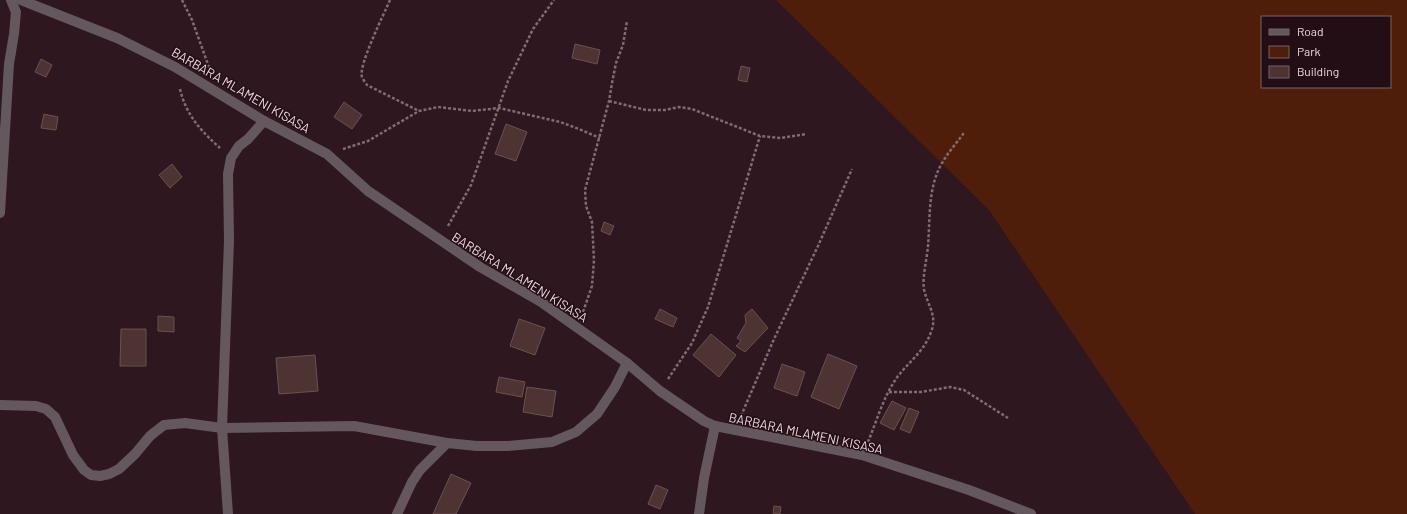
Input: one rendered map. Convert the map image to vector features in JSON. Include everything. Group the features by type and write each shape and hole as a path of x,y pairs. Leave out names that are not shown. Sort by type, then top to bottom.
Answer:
{"street":[{"path":"0,213 9,64 16,12 11,0"},
{"name":"BARBARA MLAMENI KISASA","path":"20,0 117,38 175,67 264,121 327,154 368,191 439,241 480,267 541,302 627,363 660,391 704,421 715,426 862,455 969,490 1030,514"},
{"path":"228,514 222,428 229,241 228,174 231,158 239,146 248,139 264,121"},
{"path":"0,405 36,406 46,409 55,417 73,455 84,470 91,476 109,474 119,469 135,454 150,436 164,425 185,423 222,428 354,426 447,443 478,446 508,446 552,442 576,432 597,414 615,387 627,363"},
{"path":"698,514 715,426"},
{"path":"396,514 412,482 420,470 447,443"}],"path":[{"path":"182,0 192,20 211,73 210,88"},
{"path":"390,0 361,70 362,78 367,85 419,111"},
{"path":"439,241 472,185 508,81 533,28 554,0"},
{"path":"577,327 592,286 594,260 592,222 586,206 585,190 610,101 616,63 623,44 627,21"},
{"path":"175,67 188,111 204,134 231,158"},
{"path":"610,101 646,110 665,110 679,107 692,109 760,136 782,138 806,134"},
{"path":"327,154 368,141 419,111 438,107 472,111 499,108 560,122 600,138"},
{"path":"862,455 889,392 898,376 916,356 932,332 934,322 933,311 924,287 933,189 938,172 948,154 964,133"},
{"path":"660,391 692,343 708,307 760,136"},
{"path":"735,430 774,339 818,246 852,169"},
{"path":"889,392 921,392 950,387 964,390 1008,418"}],"green space":[{"path":"776,0 1407,0 1407,514 1195,514 989,210"}],"building":[{"path":"575,44 600,50 597,64 572,58"},
{"path":"41,59 52,65 46,77 35,72"},
{"path":"741,66 750,68 747,82 738,80"},
{"path":"344,102 362,115 352,129 334,117"},
{"path":"44,114 58,117 56,130 41,128"},
{"path":"506,124 527,132 516,161 495,154"},
{"path":"172,164 182,177 170,188 159,175"},
{"path":"604,222 614,226 610,235 601,231"},
{"path":"660,309 677,318 673,327 655,319"},
{"path":"752,309 768,328 745,352 736,346 741,341 737,338 746,323 745,315"},
{"path":"158,316 174,317 174,332 158,331"},
{"path":"519,319 545,328 535,355 510,346"},
{"path":"121,329 146,329 146,366 120,366"},
{"path":"711,334 736,355 719,377 693,355"},
{"path":"828,354 857,366 839,409 811,397"},
{"path":"315,355 318,391 279,394 276,358"},
{"path":"782,364 805,372 797,396 774,388"},
{"path":"499,377 525,382 522,397 496,392"},
{"path":"527,387 556,391 552,417 523,412"},
{"path":"892,401 906,408 894,430 880,423"},
{"path":"909,408 919,412 910,433 900,429"},
{"path":"451,474 471,483 456,514 433,514"},
{"path":"656,485 668,490 660,509 648,504"},
{"path":"774,506 781,507 780,514 773,513"}]}
